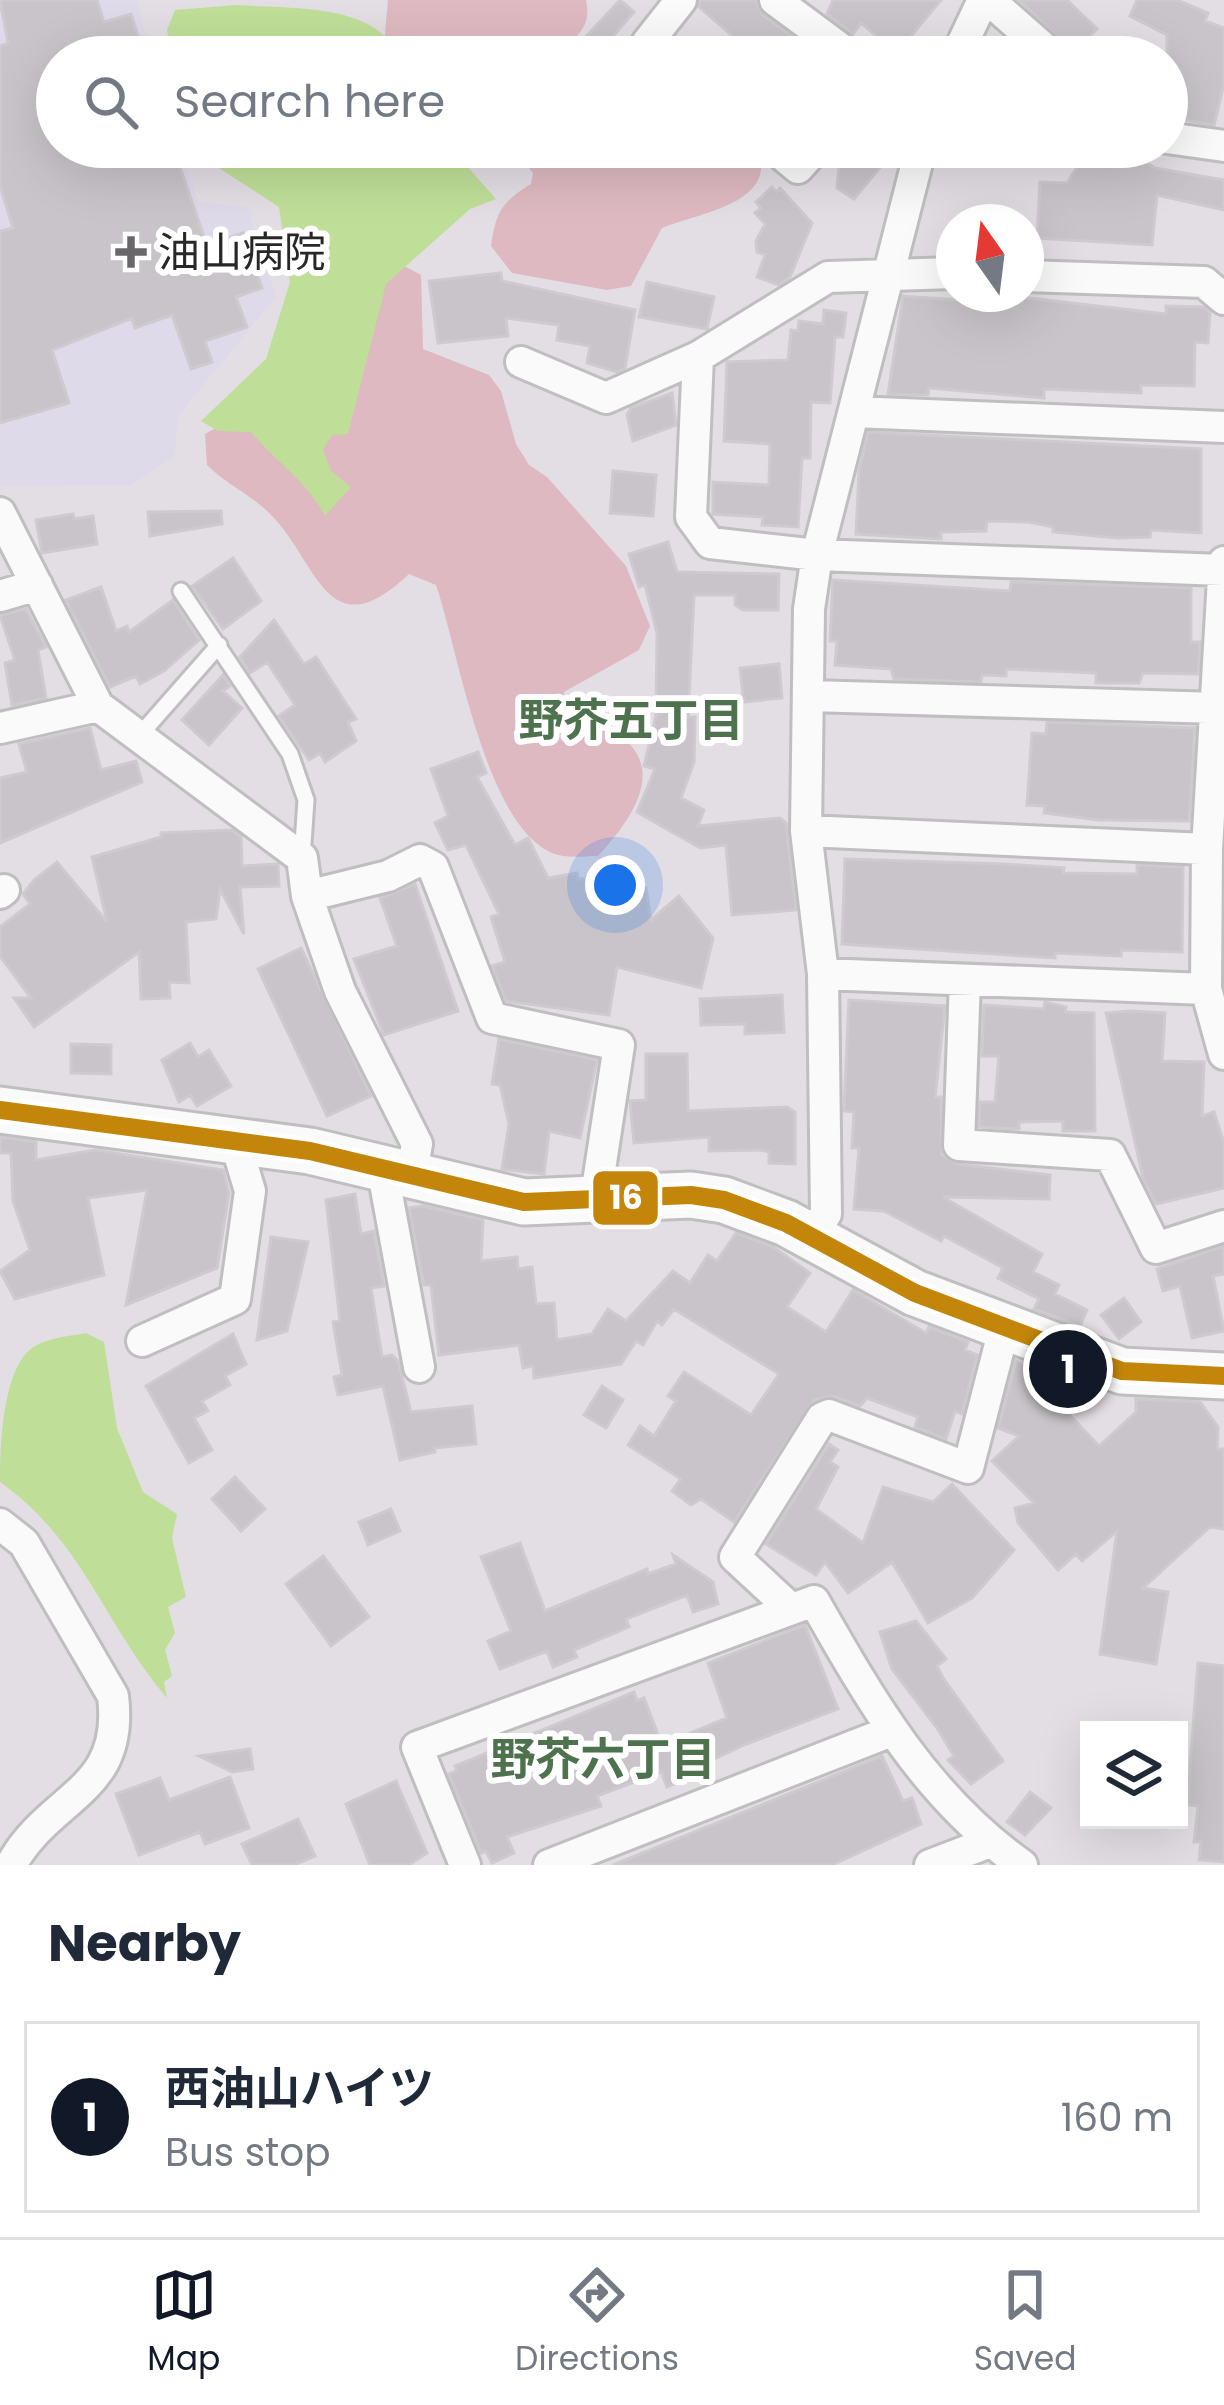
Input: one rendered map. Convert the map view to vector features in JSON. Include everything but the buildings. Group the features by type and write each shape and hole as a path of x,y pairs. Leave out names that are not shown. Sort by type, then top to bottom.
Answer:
{"street":[{"path":"653,36 681,0"},
{"path":"775,0 824,36"},
{"path":"967,36 986,0 1029,36"},
{"path":"1188,141 1224,146"},
{"path":"810,1236 826,1214 823,974 806,831 809,609 817,555 917,168"},
{"path":"521,362 606,398 698,357 828,277 936,272"},
{"path":"1044,277 1204,282 1224,298"},
{"path":"698,357 691,517 710,543 817,555 1224,566 1207,849 1206,989 1224,1054"},
{"path":"854,412 1224,428"},
{"path":"0,513 98,706 302,858 308,896 340,991 417,1144 397,1170 419,1367"},
{"path":"0,596 37,586"},
{"path":"810,695 1218,707"},
{"path":"0,728 98,706"},
{"path":"806,831 1207,849"},
{"path":"308,896 388,876 420,860 434,867 492,1018 619,1045 595,1202"},
{"path":"823,974 1206,989"},
{"path":"965,980 959,1145 1110,1155 1156,1248 1224,1226"},
{"path":"0,1110 235,1141 397,1170 524,1202 691,1195 724,1200 810,1236 915,1293 1122,1371 1224,1376"},
{"path":"142,1341 235,1298 250,1191 235,1141"},
{"path":"790,1608 735,1557 822,1418 829,1415 968,1468 1005,1325"},
{"path":"0,1524 24,1543 113,1696 116,1721 101,1774 29,1836 11,1865"},
{"path":"465,1865 417,1747 814,1601 889,1732 990,1842 1022,1865"},
{"path":"549,1865 889,1732"},
{"path":"930,1865 990,1842"}],"lane":[{"path":"182,591 290,754 306,800 302,858"},
{"path":"139,736 219,645"}],"shaded area":[{"name":"油山病院","path":"0,0 136,0 147,36 36,36 36,168 187,168 198,202 247,207 276,297 178,416 175,456 132,485 0,486"},
{"path":"388,0 586,0 587,18 576,36 385,36"},
{"path":"237,5 305,9 352,17 384,36 168,36 175,10"},
{"path":"219,168 469,168 496,199 470,209 386,284 348,434 332,435 323,450 331,471 351,487 325,516 300,482 251,432 218,431 201,421 266,359 290,282 279,207"},
{"path":"529,168 760,168 757,181 732,203 662,228 631,286 607,290 512,273 491,246 502,209 531,184"},
{"path":"395,261 421,275 423,349 489,375 501,391 516,444 529,465 547,477 626,566 650,626 639,650 564,692 561,716 602,726 627,742 639,757 643,774 633,808 598,856 552,853 529,836 509,808 477,732 436,585 409,574 382,596 360,604 342,602 314,576 273,517 207,465 205,434 239,415 313,442"},
{"path":"86,1333 104,1342 117,1428 143,1492 177,1514 172,1538 186,1597 168,1607 175,1633 165,1650 172,1676 164,1682 167,1698 53,1531 0,1482 6,1401 23,1357 44,1342"}],"transit line":[{"name":"16","path":"0,1110 310,1151 524,1202 691,1195 724,1200 786,1223 915,1293 1122,1371 1224,1376"}],"place":[{"name":"油山病院","path":"131,252"},
{"name":"西油山ハイツ","path":"1068,1369"}],"district":[{"name":"野芥五丁目","path":"631,720"},
{"name":"野芥六丁目","path":"603,1759"}]}
